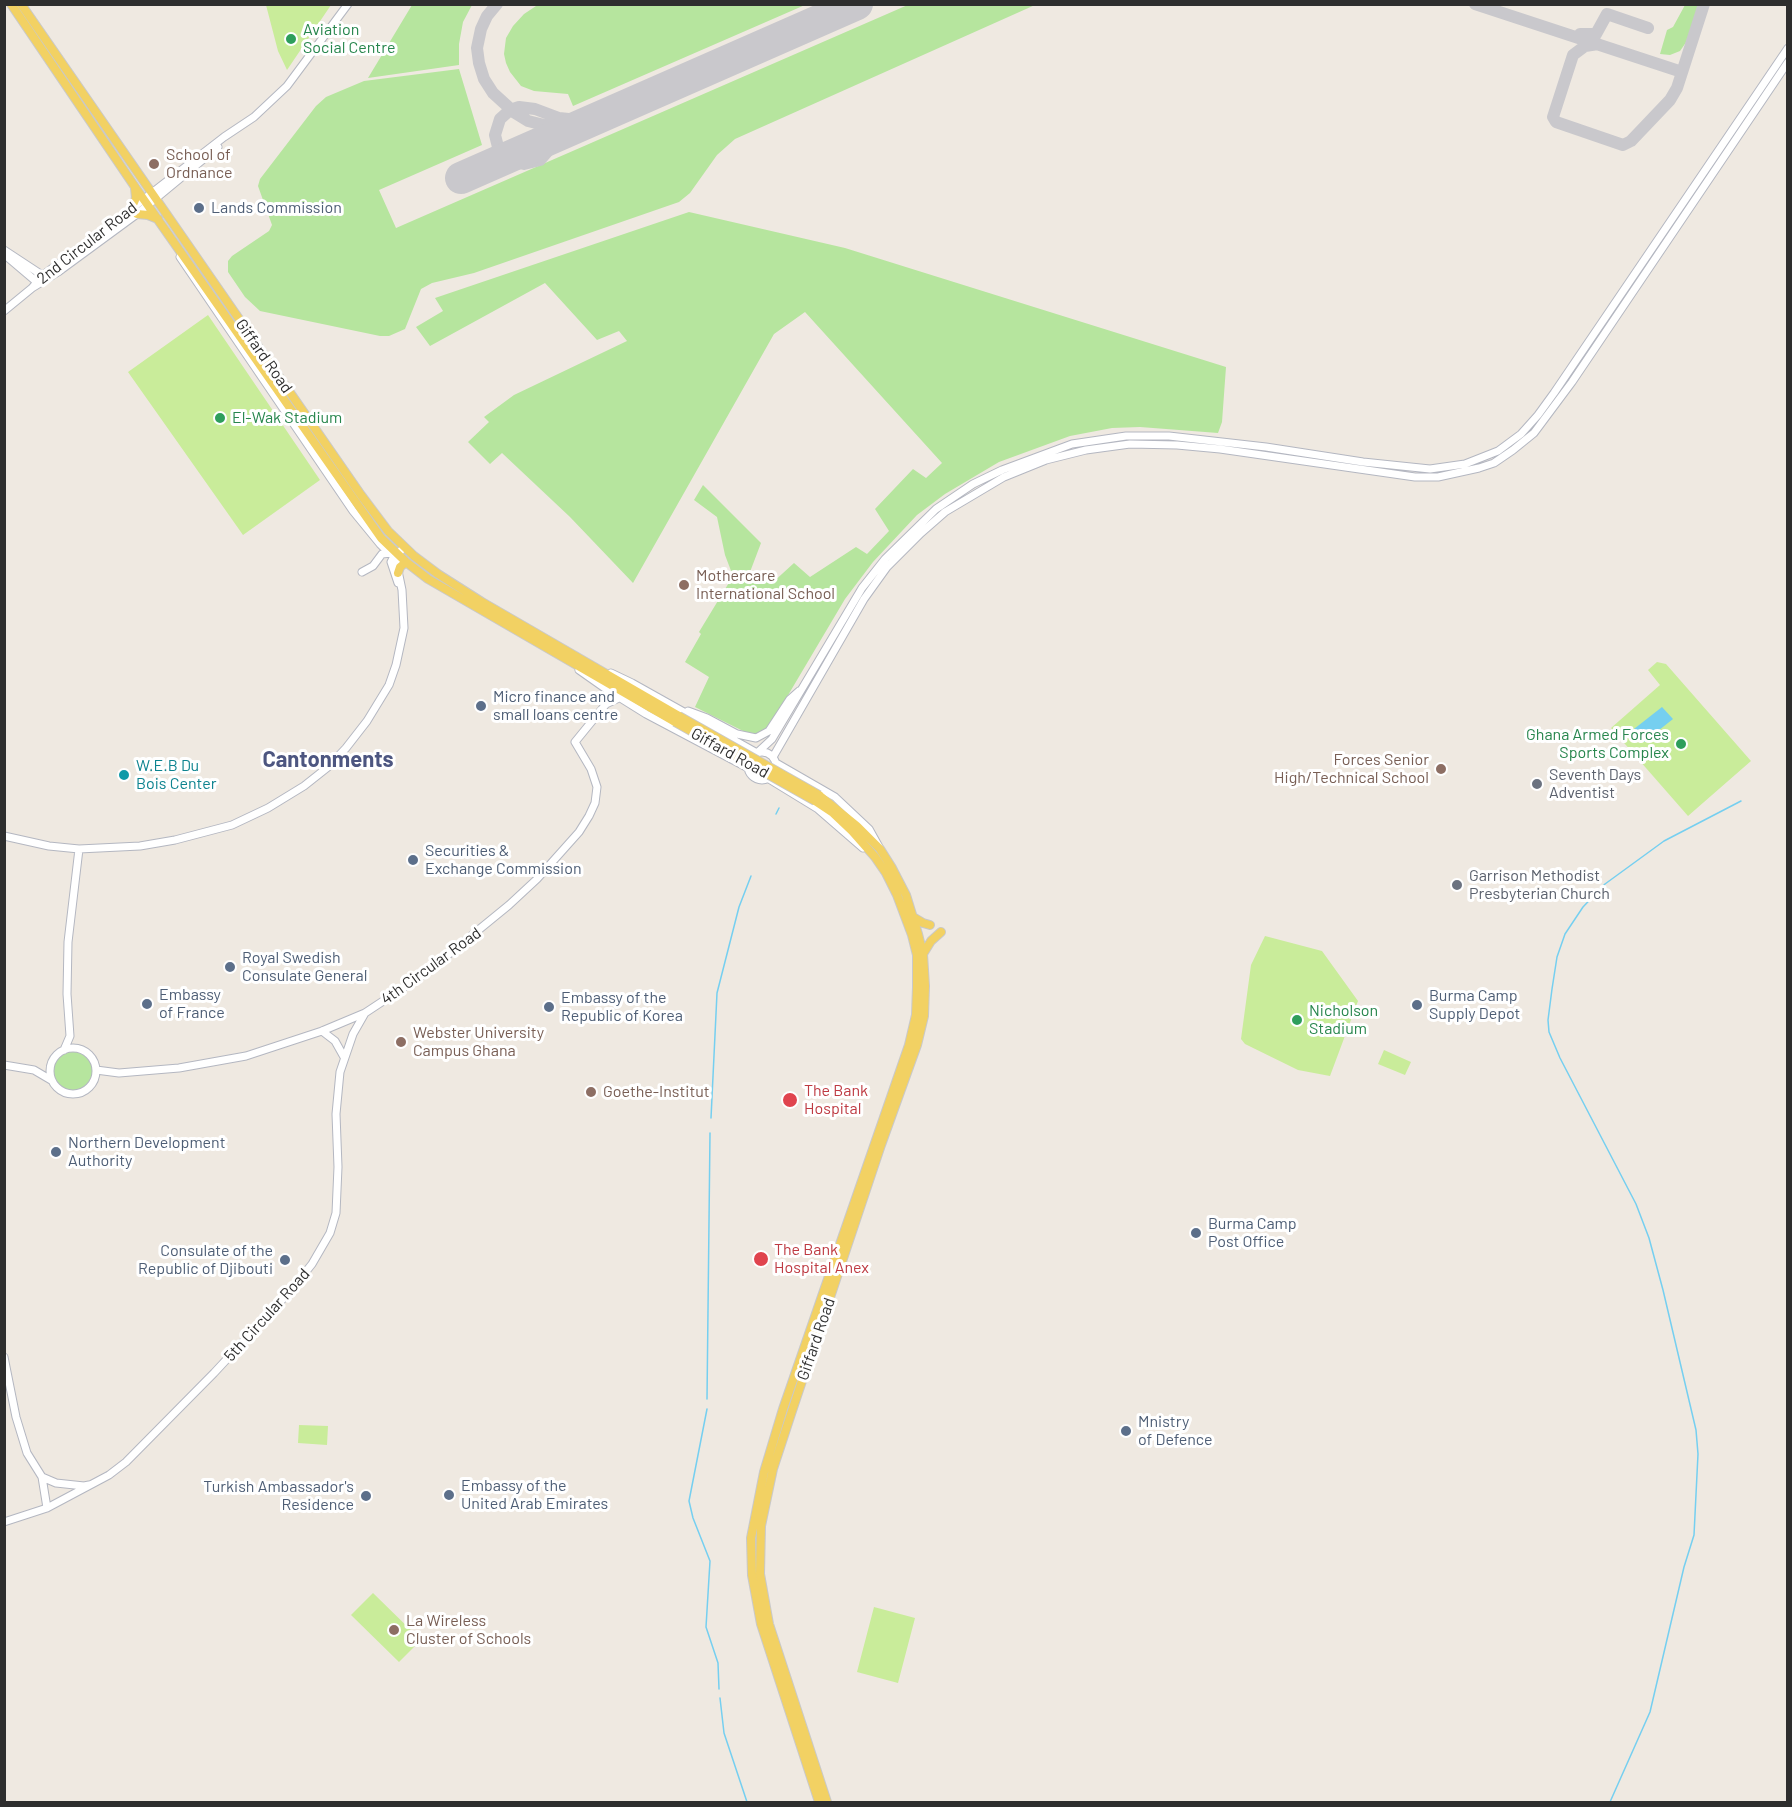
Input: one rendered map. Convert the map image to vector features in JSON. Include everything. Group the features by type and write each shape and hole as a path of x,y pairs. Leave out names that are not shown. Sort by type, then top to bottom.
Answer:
{"main road":[{"name":"Giffard Road","path":"11,4 135,187 149,199 158,219 370,523 398,554 449,591 573,663 757,753"},
{"name":"Giffard Road","path":"21,4 149,199 369,507 404,547 438,574 817,798 857,826 897,877 914,917 923,954 924,1016 917,1046 881,1145 788,1421 773,1469 761,1526 760,1574 769,1624 827,1803"},
{"name":"2nd Circular Road","path":"4,311 254,117 287,86 348,4"},
{"path":"1788,48 1554,393 1526,428 1511,442 1498,451 1465,464 1430,469 1169,436 1113,436 1072,444 1040,454 973,484 936,509 900,543 862,588 772,739 750,759 748,768 751,775 757,780 769,779 775,772 775,760 859,607 887,567 945,512 1005,477 1056,458 1086,450 1130,444 1220,449 1415,477 1438,477 1479,468 1494,463 1514,450 1534,433 1572,382 1788,62"},
{"path":"135,187 134,211 158,219"},
{"path":"4,252 45,277"},
{"path":"4,252 38,283"},
{"path":"402,590 390,562 404,547"},
{"path":"362,572 373,566 382,554 398,554"},
{"path":"4,836 49,846 79,849 140,846 232,825 295,792 328,768 367,721 389,685 404,628 398,554"},
{"path":"398,573 400,567 406,562"},
{"name":"Giffard Road","path":"573,663 619,698 748,768"},
{"path":"678,716 694,712 742,737 756,738 769,731 790,699 803,688"},
{"path":"606,689 606,704 619,698"},
{"name":"4th Circular Road","path":"96,1070 119,1073 179,1068 224,1061 322,1031 365,1012 427,972 495,917 537,879 579,832 592,809 597,787 591,769 575,742 606,704"},
{"path":"757,753 766,752 775,760"},
{"name":"Giffard Road","path":"775,760 835,797 869,829 897,895 917,955 916,1015 909,1045 783,1409 764,1472 751,1538 752,1575 761,1624 819,1803"},
{"name":"Giffard Road","path":"769,779 818,809 867,852 878,853"},
{"path":"64,1050 69,1036 68,942 79,849"},
{"path":"914,917 930,925"},
{"path":"923,954 931,941 941,932"},
{"name":"5th Circular Road","path":"4,1522 47,1508 94,1484 126,1462 298,1283 323,1246 336,1214 338,1167 336,1114 344,1057 352,1034 365,1012"},
{"path":"322,1031 335,1041 344,1057"},
{"path":"4,1065 34,1071 51,1080 67,1094 76,1095 84,1092 93,1084 96,1070 91,1056 79,1049 69,1036"},
{"path":"34,1071 50,1065 58,1053 64,1050 79,1049"},
{"path":"50,1065 51,1080"},
{"name":"4th Circular Road","path":"93,1084 119,1073"},
{"path":"4,1357 21,1435 31,1462 42,1477 47,1508"},
{"path":"42,1477 56,1483 76,1486 94,1484"}],"green space":[{"path":"539,4 805,5 573,106 568,94 534,91 521,86 506,63 504,54 506,38 524,14"},
{"path":"910,4 1035,5 735,139 717,155 690,193 679,202 474,273 432,283 421,289 405,329 389,336 260,311 245,297 228,272 228,261 232,256 269,231 272,225 258,186 260,179 316,106 326,97 364,81 459,69 482,145 379,190 396,228"},
{"name":"Aviation Social Centre","path":"266,5 331,5 287,70 278,51"},
{"path":"412,5 472,5 463,22 459,44 459,65 368,78"},
{"path":"1685,5 1699,5 1687,41 1680,51 1670,55 1660,54 1667,30 1673,27"},
{"path":"689,212 845,248 1226,367 1222,422 1218,433 1140,427 1112,428 1070,436 999,462 945,494 917,515 873,562 845,599 768,729 757,736 751,735 695,707 709,677 685,662 701,634 699,632 733,576 725,555 717,517 694,500 703,485 761,543 750,572 771,584 794,563 810,577 856,547 867,554 889,531 875,509 913,469 926,478 942,463 805,312 774,334 633,583 570,517 502,453 490,464 468,442 489,422 484,417 514,395 627,341 619,331 597,340 545,283 430,346 416,327 443,311 435,298"},
{"name":"El-Wak Stadium","path":"208,315 320,480 243,535 128,372"},
{"name":"Ghana Armed Forces Sports Complex","path":"1657,662 1666,664 1751,761 1688,816 1611,728 1660,685 1648,670"},
{"name":"Nicholson Stadium","path":"1265,936 1322,951 1358,1001 1330,1076 1298,1070 1245,1044 1241,1039 1251,965"},
{"path":"74,1050 82,1051 89,1056 94,1063 94,1079 89,1086 82,1091 74,1092 66,1091 59,1086 54,1079 53,1071 54,1063 59,1056 66,1051"},
{"path":"1384,1050 1411,1062 1405,1075 1378,1064"},
{"path":"299,1425 328,1426 327,1445 298,1443"},
{"path":"373,1593 421,1640 399,1662 351,1615"},
{"path":"874,1607 915,1618 898,1683 857,1672"}],"water":[{"path":"1662,707 1673,719 1644,742 1634,729"}],"waterway":[{"path":"1610,1802 1650,1712 1684,1567 1694,1535 1698,1454 1696,1430 1649,1238 1636,1204 1560,1058 1549,1032 1548,1020 1552,989 1557,957 1565,934 1583,907 1605,884 1664,841 1741,801"},
{"path":"776,814 779,808"},
{"path":"711,1118 717,993 739,907 751,876"},
{"path":"707,1399 710,1133"},
{"path":"707,1409 689,1501 693,1518 710,1561 706,1627 718,1663 719,1689"},
{"path":"720,1698 724,1733 747,1802"}],"taxiway":[{"path":"497,4 487,16 481,29 477,48 484,79 493,93 515,113 528,121 548,126 575,125"},
{"path":"1475,4 1682,72"},
{"path":"1598,44 1585,46 1573,55 1553,117 1556,122 1623,145 1631,141 1670,100 1677,88 1704,4"},
{"path":"1580,34 1596,34 1607,14 1648,28"},
{"path":"573,130 553,145 540,160 524,164 511,161 498,147 495,135 500,119 510,110 519,107 535,109 559,118 578,120 600,116 618,109"}],"runway":[{"path":"461,178 857,4"}],"place":[{"name":"Aviation Social Centre","path":"291,39"},
{"name":"School of Ordnance","path":"154,164"},
{"name":"Lands Commission","path":"199,208"},
{"name":"El-Wak Stadium","path":"220,418"},
{"name":"Mothercare International School","path":"684,585"},
{"name":"Micro finance and small loans centre","path":"481,706"},
{"name":"Ghana Armed Forces Sports Complex","path":"1681,744"},
{"name":"Forces Senior High/Technical School","path":"1441,769"},
{"name":"W.E.B Du Bois Center","path":"124,775"},
{"name":"Seventh Days Adventist","path":"1537,784"},
{"name":"Securities & Exchange Commission","path":"413,860"},
{"name":"Garrison Methodist Presbyterian Church","path":"1457,885"},
{"name":"Royal Swedish Consulate General","path":"230,967"},
{"name":"Embassy of France","path":"147,1004"},
{"name":"Burma Camp Supply Depot","path":"1417,1005"},
{"name":"Embassy of the Republic of Korea","path":"549,1007"},
{"name":"Nicholson Stadium","path":"1297,1020"},
{"name":"Webster University Campus Ghana","path":"401,1042"},
{"name":"Goethe-Institut","path":"591,1092"},
{"name":"The Bank Hospital","path":"790,1100"},
{"name":"Northern Development Authority","path":"56,1152"},
{"name":"Burma Camp Post Office","path":"1196,1233"},
{"name":"The Bank Hospital Anex","path":"761,1259"},
{"name":"Consulate of the Republic of Djibouti","path":"285,1260"},
{"name":"Mnistry of Defence","path":"1126,1431"},
{"name":"Embassy of the United Arab Emirates","path":"449,1495"},
{"name":"Turkish Ambassador's Residence","path":"366,1496"},
{"name":"La Wireless Cluster of Schools","path":"394,1630"}],"district":[{"name":"Cantonments","path":"328,760"}]}
